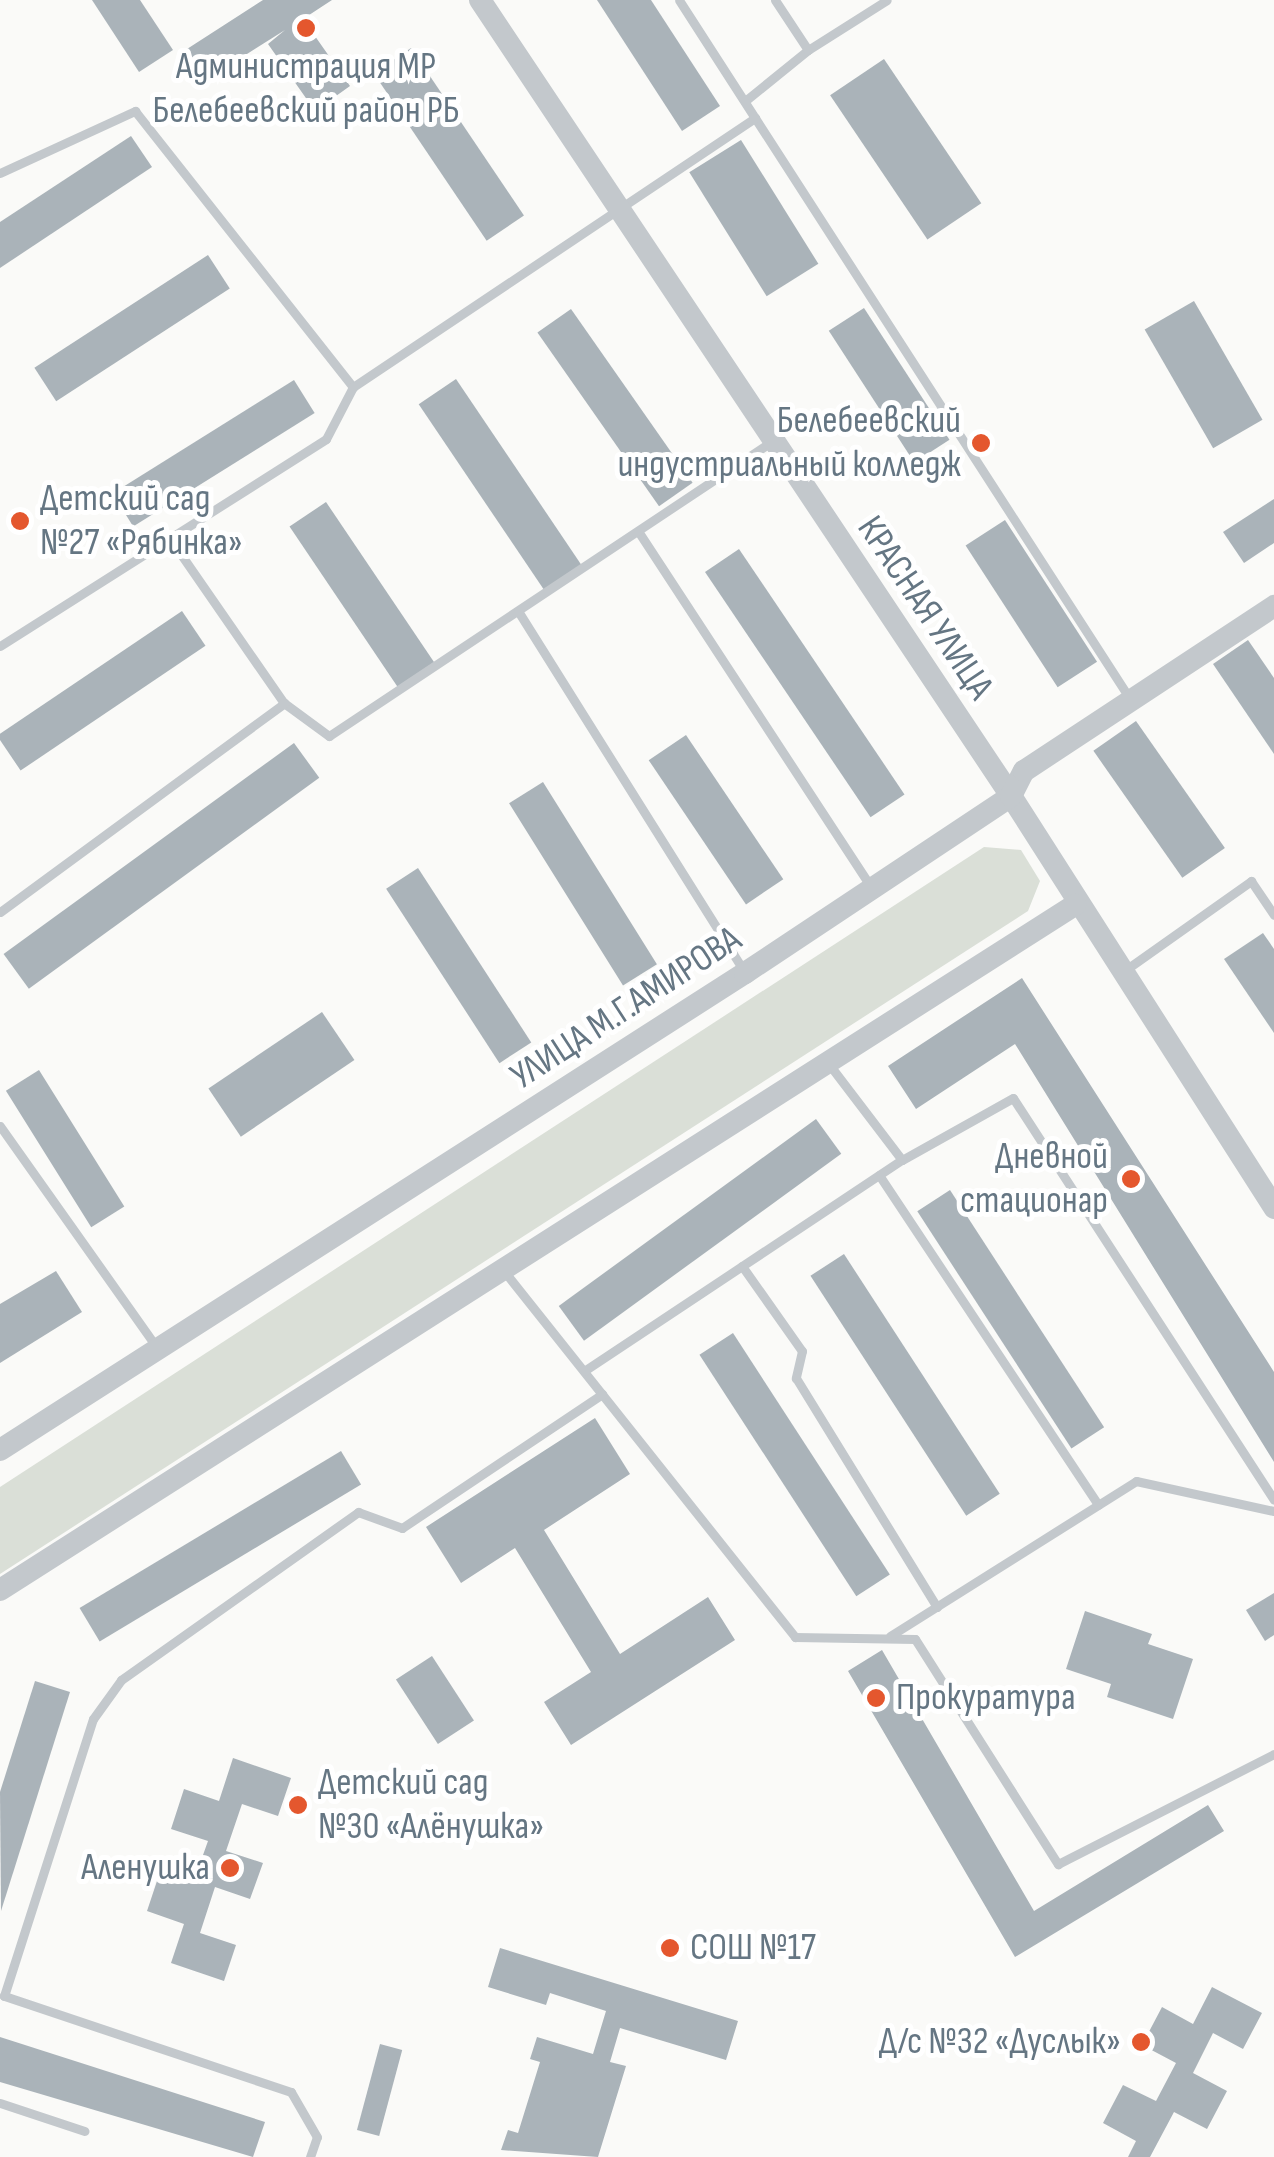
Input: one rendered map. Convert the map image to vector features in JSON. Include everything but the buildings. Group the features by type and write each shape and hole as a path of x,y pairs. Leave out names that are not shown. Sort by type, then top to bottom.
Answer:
{"street":[{"name":"КРАСНАЯ УЛИЦА","path":"480,0 617,212 1010,796 1075,905 1274,1208"},
{"name":"УЛИЦА М.Г.АМИРОВА","path":"0,1450 159,1352 745,973 1010,796 1024,771 1274,606"},
{"path":"0,1590 500,1265 1075,905"}],"lane":[{"path":"679,0 1131,700"},
{"path":"775,0 808,50"},
{"path":"746,100 808,50 888,0"},
{"path":"0,173 136,111 353,386"},
{"path":"0,646 326,439 353,386 755,118"},
{"path":"172,540 284,703 329,736 771,442"},
{"path":"638,530 872,888"},
{"path":"518,610 745,973"},
{"path":"0,912 284,703"},
{"path":"1120,974 1251,881 1274,915"},
{"path":"826,1061 902,1160"},
{"path":"584,1371 902,1160 1013,1098 1274,1500"},
{"path":"0,1126 159,1352"},
{"path":"879,1176 1098,1504"},
{"path":"500,1265 795,1637 915,1639 1058,1864 1274,1754"},
{"path":"742,1266 802,1351 796,1378 937,1606"},
{"path":"310,2157 317,2137 291,2092 4,1996 92,1719 121,1680 358,1512 402,1528 602,1394"},
{"path":"887,1638 1136,1481 1274,1511"},
{"path":"0,2103 84,2131"}],"shaded area":[{"path":"984,847 1021,850 1040,881 1028,911 0,1574 0,1487"}],"place":[{"name":"Администрация МР Белебеевский район РБ","path":"306,28"},
{"name":"Белебеевский индустриальный колледж","path":"981,443"},
{"name":"Детский сад №27 «Рябинка»","path":"20,521"},
{"name":"Дневной стационар","path":"1131,1179"},
{"name":"Прокуратура","path":"876,1698"},
{"name":"Детский сад №30 «Алёнушка»","path":"298,1805"},
{"name":"Аленушка","path":"230,1868"},
{"name":"СОШ №17","path":"670,1948"},
{"name":"Д/с №32 «Дуслык»","path":"1141,2042"}]}
